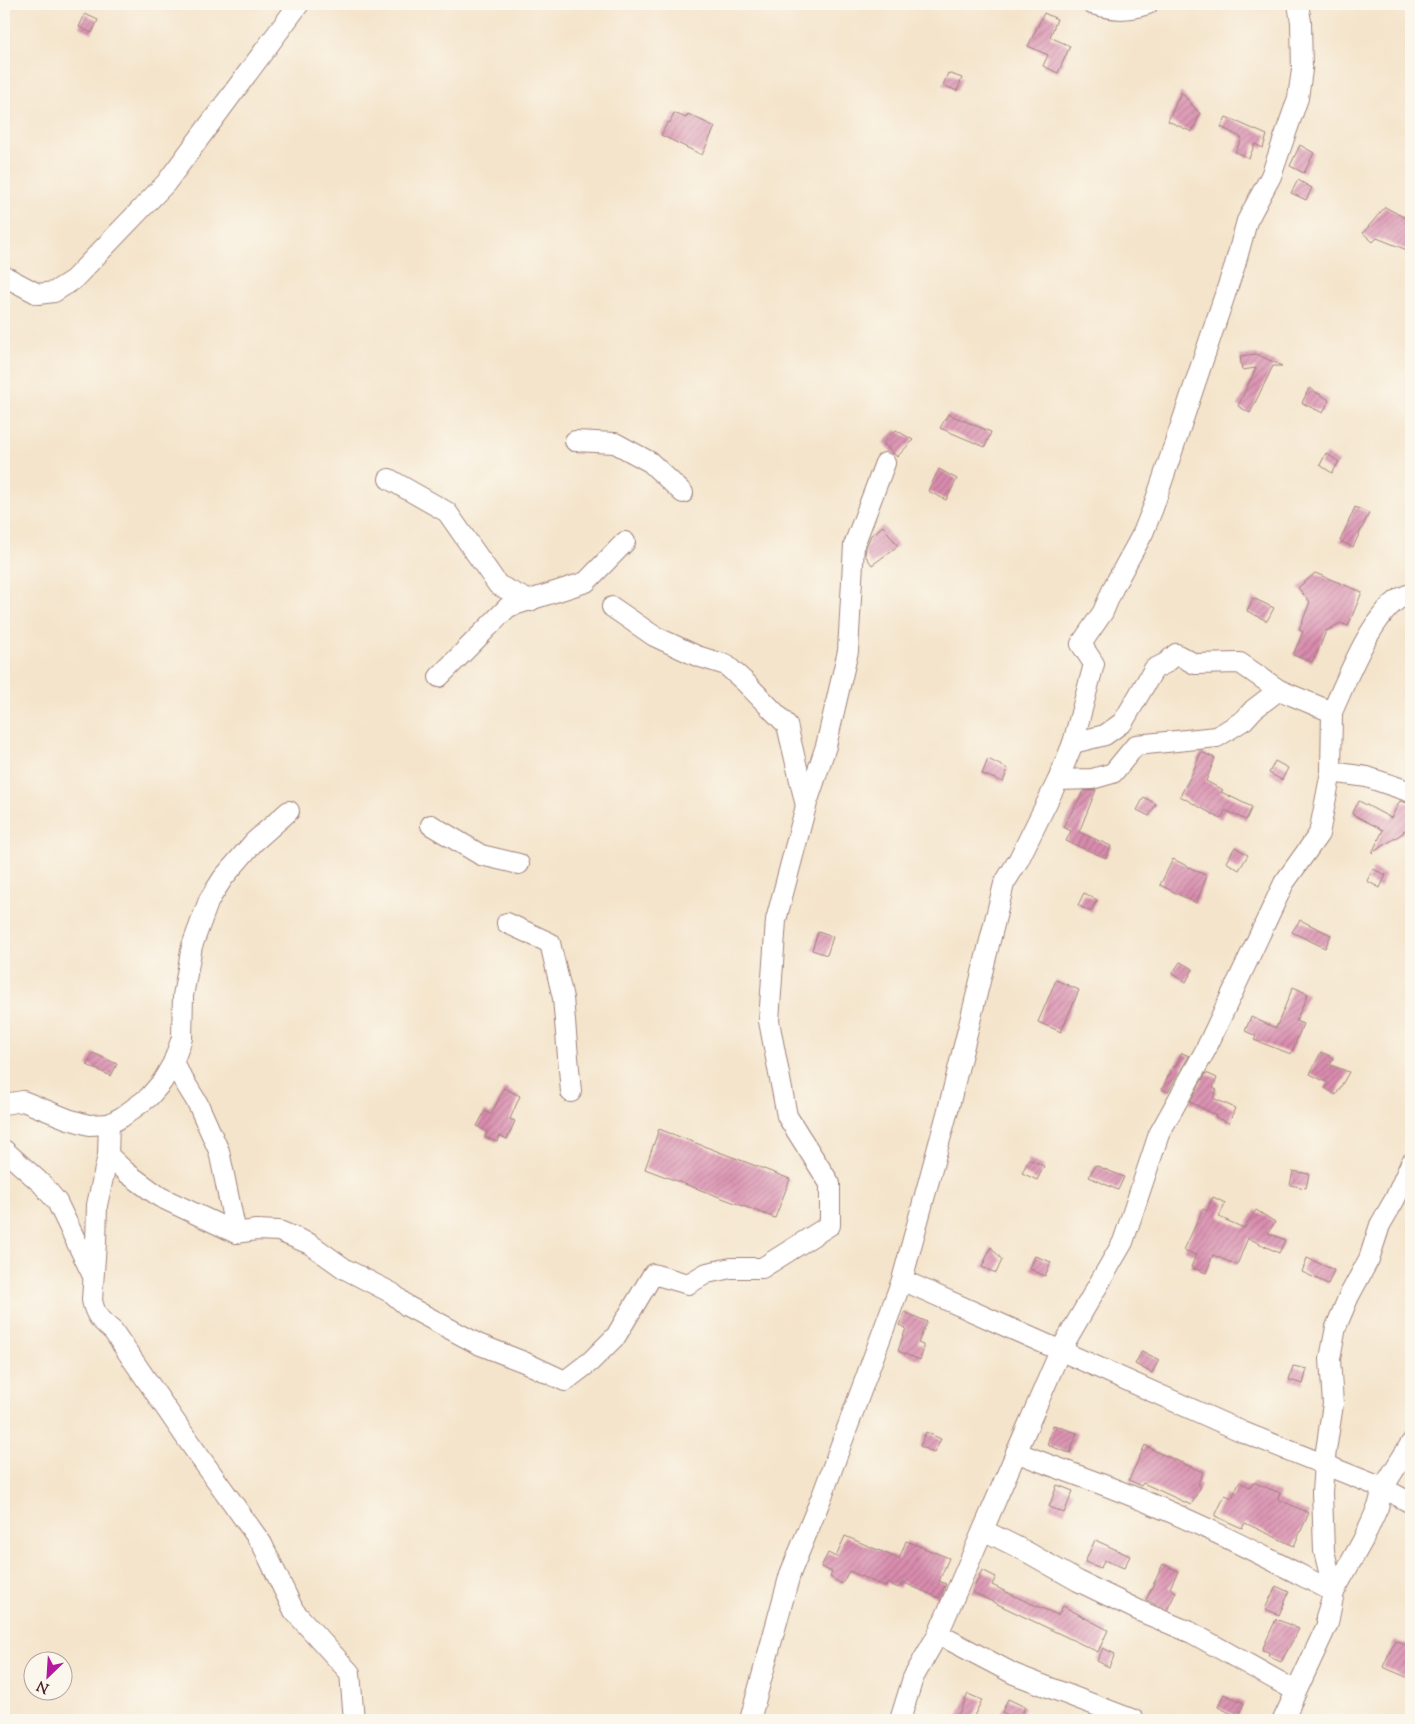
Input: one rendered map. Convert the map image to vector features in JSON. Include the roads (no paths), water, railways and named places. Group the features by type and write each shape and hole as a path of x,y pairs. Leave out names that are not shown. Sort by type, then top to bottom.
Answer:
{"street":[{"path":"4,276 38,294 54,292 73,280 166,183 299,4"},
{"path":"1092,4 1120,10 1148,4"},
{"path":"750,1720 790,1574 822,1496 902,1280 948,1110 1004,884 1058,780 1073,743 1094,664 1081,644 1103,612 1114,586 1143,533 1153,508 1248,221 1271,176 1298,98 1302,70 1301,22 1298,4"},
{"path":"575,441 615,443 650,462 683,493"},
{"path":"108,1155 127,1173 160,1197 236,1233 256,1230 280,1231 310,1244 346,1269 392,1293 407,1306 478,1344 565,1381 590,1361 616,1336 653,1274 688,1284 707,1273 731,1268 762,1268 830,1225 830,1184 787,1116 769,1022 776,920 806,806 826,746 848,651 854,545 885,463"},
{"path":"389,479 446,512 498,585 530,600"},
{"path":"439,677 508,607 586,582 625,542"},
{"path":"900,1720 913,1678 938,1634 1060,1351 1123,1242 1159,1134 1205,1051 1284,883 1319,834 1332,772 1332,712 1361,649 1377,623 1390,605 1411,594"},
{"path":"612,607 654,636 697,656 726,665 787,725 806,806"},
{"path":"1073,743 1106,735 1123,722 1154,669 1166,663 1176,654 1195,664 1240,663 1279,690 1332,712"},
{"path":"1058,780 1092,779 1113,772 1136,745 1217,737 1244,720 1254,709 1279,690"},
{"path":"1332,772 1367,777 1411,792"},
{"path":"4,1104 23,1101 68,1119 89,1125 109,1124 122,1118 149,1097 162,1082 173,1063 182,1038 183,996 192,946 209,900 223,878 254,842 289,811"},
{"path":"431,825 481,856 519,864"},
{"path":"507,923 550,943 563,998 571,1092"},
{"path":"173,1063 198,1104 218,1152 236,1233"},
{"path":"109,1124 108,1155 97,1205 95,1281 92,1300 98,1319 113,1331 262,1544 294,1611 350,1673 354,1720"},
{"path":"4,1150 42,1184 57,1202 91,1269 95,1281"},
{"path":"1283,1720 1328,1623 1334,1592 1324,1551 1322,1492 1333,1404 1330,1359 1336,1327 1349,1296 1369,1260 1380,1225 1395,1199 1411,1163"},
{"path":"902,1280 1234,1429 1383,1488 1411,1503"},
{"path":"1326,1617 1334,1592 1363,1540 1378,1507 1383,1488 1411,1443"},
{"path":"1016,1452 1057,1469 1144,1500 1210,1530 1334,1592"},
{"path":"983,1530 1078,1581 1142,1612 1192,1633 1296,1691"},
{"path":"938,1634 1014,1674 1134,1720"}]}
